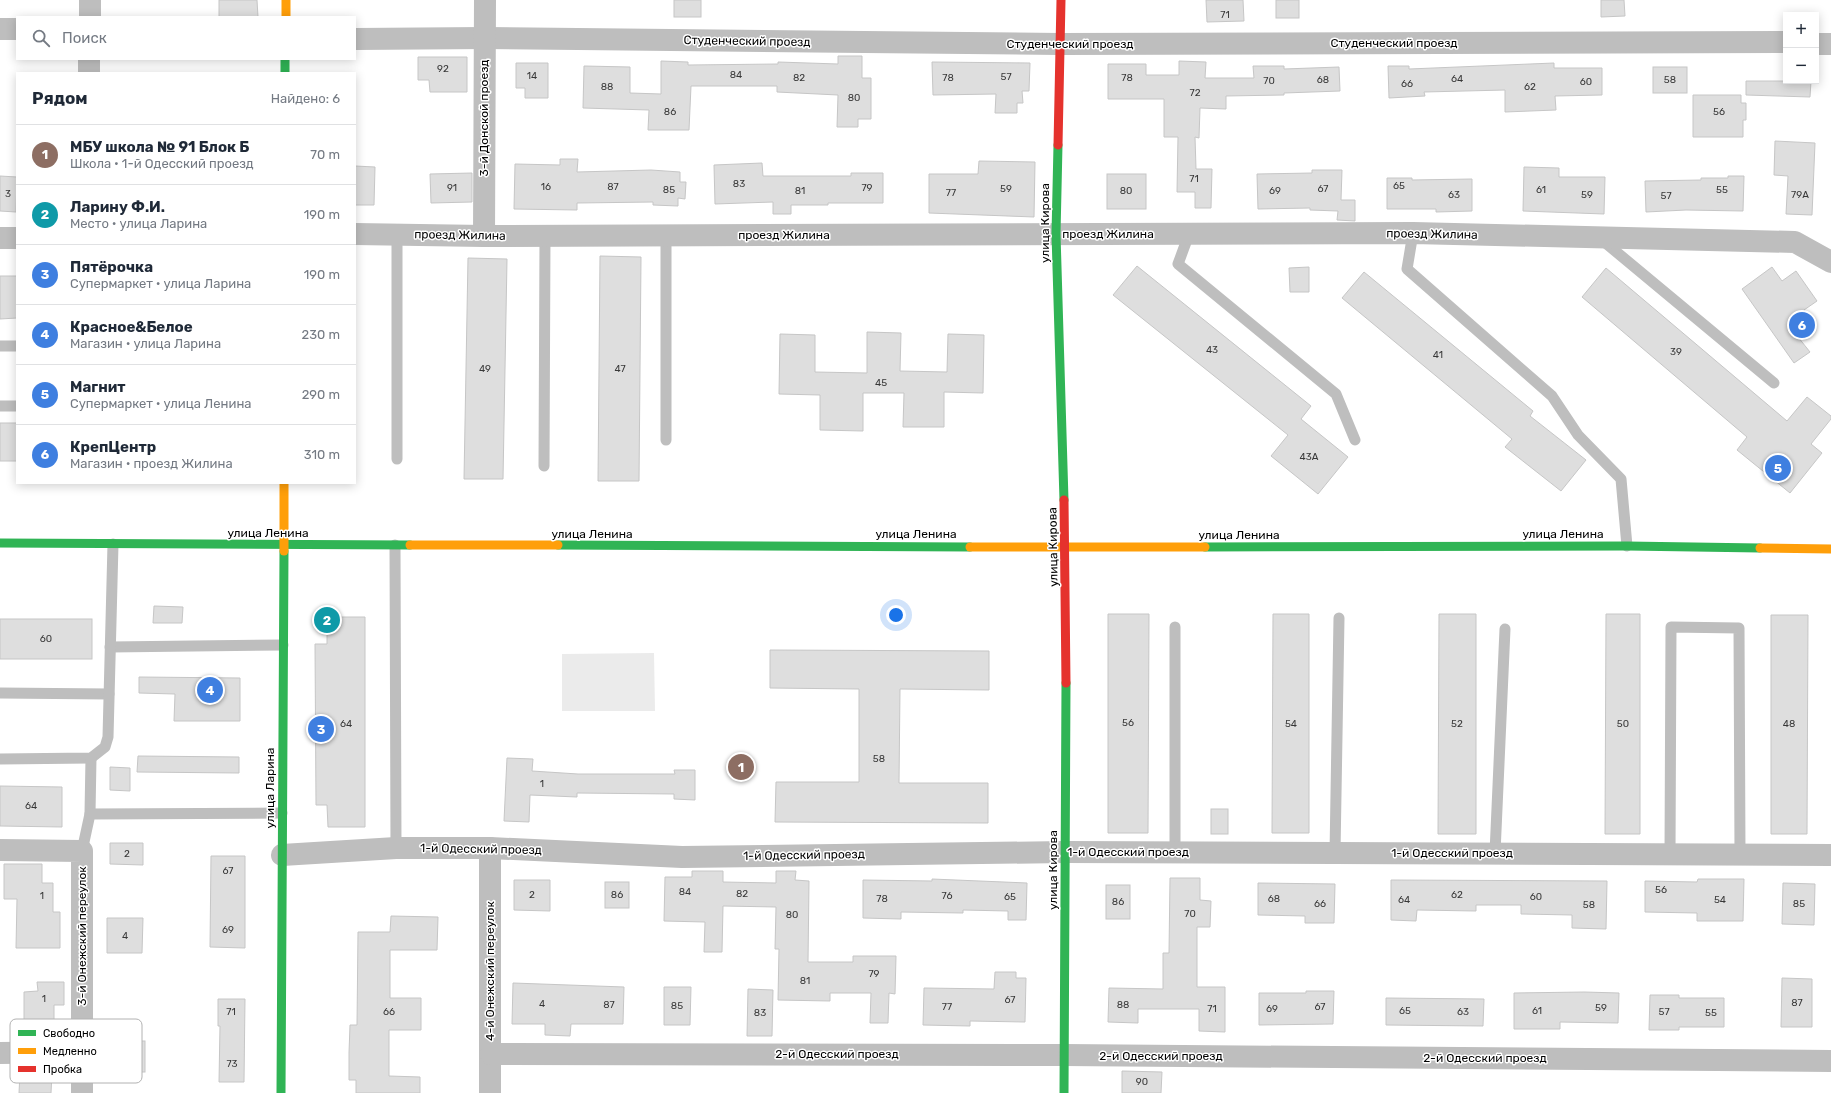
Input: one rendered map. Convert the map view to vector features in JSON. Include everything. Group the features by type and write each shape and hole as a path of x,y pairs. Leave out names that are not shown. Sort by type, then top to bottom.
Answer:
{"main road":[{"path":"286,0 286,16"},
{"name":"улица Кирова","path":"1061,0 1056,234 1066,547 1064,1093"},
{"path":"285,72 286,60"},
{"name":"улица Ларина","path":"281,1093 284,484"},
{"name":"улица Ленина","path":"0,543 1066,547 1627,546 1831,549"}],"street":[{"path":"90,0 90,16"},
{"name":"3-й Донской проезд","path":"484,236 485,0"},
{"path":"0,29 16,29"},
{"name":"Студенческий проезд","path":"356,39 485,38 1060,44 1783,42"},
{"path":"1819,44 1831,44"},
{"path":"89,60 89,72"},
{"name":"проезд Жилина","path":"356,234 545,236 1413,233 1795,242 1831,262"},
{"path":"0,238 16,238"},
{"name":"1-й Одесский проезд","path":"282,855 396,848 490,848 682,857 1065,852 1831,855"},
{"name":"4-й Онежский переулок","path":"490,848 490,1093"},
{"path":"0,850 82,851"},
{"name":"3-й Онежский переулок","path":"82,851 82,1019"},
{"path":"0,1053 10,1053"},
{"name":"2-й Одесский проезд","path":"491,1054 1064,1055 1831,1061"}],"lane":[{"path":"1413,233 1407,269 1552,396 1578,435 1621,479 1627,546"},
{"path":"1189,234 1178,264 1336,394 1355,440"},
{"path":"397,235 397,459"},
{"path":"666,235 666,440"},
{"path":"544,466 545,236"},
{"path":"1598,237 1774,383"},
{"path":"0,346 16,346"},
{"path":"0,406 16,406"},
{"path":"0,759 90,758 105,747 108,737 113,544"},
{"path":"394,545 396,848"},
{"path":"1335,853 1339,618"},
{"path":"1175,627 1176,852"},
{"path":"1670,854 1671,627 1739,628 1740,854"},
{"path":"1495,854 1505,629"},
{"path":"110,647 283,645"},
{"path":"0,694 109,694"},
{"path":"82,851 90,814 90,758"},
{"path":"90,814 282,813"}],"shaded area":[{"path":"654,653 655,711 562,711 562,654"}],"building":[{"path":"219,0 257,0 258,16 219,16"},
{"path":"674,0 701,0 701,17 674,17"},
{"path":"1206,0 1243,0 1244,21 1207,22"},
{"path":"1276,0 1299,0 1299,18 1276,18"},
{"path":"1601,0 1624,0 1625,16 1601,17"},
{"path":"838,56 862,56 862,78 871,78 871,119 858,119 858,127 837,127 838,95 777,92 777,86 691,86 689,130 648,130 649,110 583,108 584,66 630,67 630,93 661,94 661,61 688,62 688,65 778,64 778,62 838,64"},
{"path":"418,57 467,57 467,92 430,92 429,80 418,80"},
{"path":"1179,61 1206,62 1205,78 1254,78 1253,66 1284,66 1284,69 1339,67 1340,91 1284,93 1284,95 1226,96 1226,109 1200,108 1199,138 1195,137 1196,169 1212,169 1211,208 1195,208 1195,192 1177,192 1178,137 1164,137 1164,99 1108,99 1108,64 1146,64 1146,75 1179,75"},
{"path":"932,62 1030,63 1029,91 1022,91 1023,103 1017,103 1017,113 995,113 996,94 933,95"},
{"path":"516,63 548,63 548,98 525,98 525,88 516,88"},
{"path":"1554,63 1554,68 1602,68 1602,95 1555,96 1556,110 1505,112 1505,90 1424,92 1425,96 1389,98 1388,66 1409,66 1409,69"},
{"path":"1653,67 1687,67 1687,93 1653,93"},
{"path":"1746,81 1783,81 1783,84 1811,84 1810,97 1746,95"},
{"path":"1693,95 1741,95 1741,103 1746,103 1746,120 1743,120 1743,137 1693,137"},
{"path":"1775,141 1815,143 1812,215 1786,214 1788,176 1774,175"},
{"path":"560,159 578,159 577,172 651,170 680,172 680,182 686,182 685,199 678,198 678,206 653,205 653,202 577,203 577,210 514,209 515,164 560,165"},
{"path":"979,161 1035,162 1034,217 929,213 929,174 978,174"},
{"path":"762,163 763,176 851,176 851,173 883,173 883,203 791,205 791,214 773,214 773,202 715,204 714,165"},
{"path":"356,166 375,167 374,205 356,205"},
{"path":"1524,167 1559,168 1559,177 1605,177 1604,214 1523,211"},
{"path":"1312,170 1342,170 1341,200 1355,200 1355,221 1337,220 1338,211 1310,210 1310,208 1258,209 1257,174 1312,173"},
{"path":"472,173 472,202 431,203 430,174"},
{"path":"1107,174 1146,174 1146,209 1107,209"},
{"path":"0,176 16,177 16,212 0,211"},
{"path":"1728,176 1744,176 1743,211 1686,210 1646,212 1645,181 1701,180 1701,178 1728,178"},
{"path":"1387,178 1412,178 1412,180 1472,179 1472,211 1436,212 1436,209 1387,209"},
{"path":"600,256 641,257 639,481 598,481"},
{"path":"468,258 507,259 503,479 464,479"},
{"path":"1137,266 1311,406 1301,419 1348,457 1318,494 1271,456 1288,435 1113,295"},
{"path":"1309,267 1309,292 1290,292 1289,268"},
{"path":"1772,267 1782,281 1796,271 1817,301 1804,310 1815,325 1798,337 1810,352 1794,363 1742,289"},
{"path":"1606,268 1787,421 1807,397 1831,416 1831,419 1811,444 1822,453 1790,493 1737,450 1747,437 1582,297"},
{"path":"1364,272 1533,411 1530,416 1586,460 1561,491 1505,447 1512,439 1342,298"},
{"path":"0,276 16,276 16,318 0,319"},
{"path":"867,332 901,333 900,371 947,372 948,334 984,335 983,393 944,392 944,427 903,427 904,393 863,393 863,431 820,430 820,395 779,394 780,334 815,335 815,372 867,373"},
{"path":"0,423 16,423 16,461 0,461"},
{"path":"154,606 183,607 182,623 153,623"},
{"path":"1108,614 1149,614 1148,833 1108,833"},
{"path":"1273,614 1309,614 1309,833 1272,833"},
{"path":"1439,614 1476,614 1476,834 1438,834"},
{"path":"1606,614 1640,614 1640,834 1605,834"},
{"path":"1771,615 1808,615 1807,834 1771,834"},
{"path":"327,617 365,617 365,827 328,827 327,805 316,805 315,644 327,644"},
{"path":"0,619 92,619 92,659 0,659"},
{"path":"770,650 989,651 989,690 900,689 899,783 988,783 988,823 775,822 776,782 859,782 859,689 770,688"},
{"path":"139,677 240,678 240,721 174,721 175,694 139,693"},
{"path":"138,756 239,757 239,773 137,772"},
{"path":"507,758 533,759 532,771 578,774 675,774 674,770 695,770 695,800 674,799 674,794 577,793 577,797 530,795 529,822 504,821"},
{"path":"110,767 130,768 130,791 110,790"},
{"path":"0,786 62,787 62,827 0,826"},
{"path":"1211,809 1228,809 1228,834 1211,834"},
{"path":"110,843 143,843 143,865 110,864"},
{"path":"211,856 245,856 245,948 210,947"},
{"path":"4,864 42,864 42,883 53,883 53,912 60,912 60,948 16,948 17,899 4,899"},
{"path":"692,871 723,871 723,882 776,883 776,871 796,871 795,880 809,881 808,962 853,962 853,956 896,956 895,994 889,993 888,1023 870,1023 871,993 830,993 830,1001 778,1000 779,949 775,949 776,907 723,906 722,952 704,952 705,922 664,921 665,877 692,877"},
{"path":"1170,878 1200,878 1200,900 1211,901 1210,927 1197,927 1197,987 1225,987 1225,1032 1199,1031 1199,1009 1138,1009 1138,1023 1108,1022 1109,988 1163,989 1163,953 1169,953"},
{"path":"932,879 1027,883 1026,920 1008,920 1008,911 963,910 963,913 901,912 901,919 863,918 863,880 932,881"},
{"path":"1698,879 1744,879 1743,921 1697,921 1697,913 1645,912 1645,881 1697,882"},
{"path":"514,880 550,880 550,911 514,910"},
{"path":"1391,880 1607,881 1606,929 1572,928 1572,915 1521,914 1521,905 1476,905 1476,911 1417,910 1416,921 1391,920"},
{"path":"605,882 629,882 629,908 605,908"},
{"path":"1258,883 1335,884 1334,923 1305,923 1305,916 1258,915"},
{"path":"1783,883 1815,884 1814,925 1782,924"},
{"path":"1106,885 1130,885 1130,919 1106,919"},
{"path":"391,916 438,917 437,950 390,950 390,998 421,998 421,1030 389,1030 389,1076 420,1077 420,1093 356,1093 356,1080 349,1080 349,1053 350,1025 357,1025 358,932 390,932"},
{"path":"107,918 143,918 142,953 107,953"},
{"path":"995,972 1016,972 1016,978 1026,978 1025,1022 970,1021 970,1026 923,1025 924,988 994,989"},
{"path":"1782,978 1812,979 1812,1027 1781,1027"},
{"path":"37,982 64,982 64,1005 54,1005 54,1019 24,1019 24,992 38,991"},
{"path":"513,983 624,987 623,1024 571,1024 570,1036 545,1035 545,1024 512,1024"},
{"path":"664,987 691,987 690,1025 664,1025"},
{"path":"748,989 773,990 772,1036 747,1036"},
{"path":"1306,991 1334,991 1333,1024 1259,1025 1259,993 1306,993"},
{"path":"1514,993 1619,993 1618,1023 1560,1022 1560,1029 1514,1029"},
{"path":"1650,995 1679,995 1679,998 1724,998 1724,1027 1679,1027 1679,1030 1649,1030"},
{"path":"1386,998 1484,999 1483,1026 1386,1025"},
{"path":"218,999 245,999 244,1082 219,1082 220,1026 218,1026"},
{"path":"142,1041 145,1041 145,1072 142,1072"},
{"path":"1122,1071 1162,1072 1161,1093 1122,1093"},
{"path":"20,1083 52,1083 51,1093 19,1093"}],"traffic: fast":[{"path":"285,60 285,72"},
{"path":"1058,145 1056,234 1064,500"},
{"path":"0,543 410,545"},
{"path":"558,545 970,547"},
{"path":"1205,547 1627,546 1760,548"},
{"path":"281,1093 284,551"},
{"path":"1064,1093 1066,683"}],"traffic: slow":[{"path":"286,0 286,16"},
{"path":"284,484 284,551"},
{"path":"410,545 558,545"},
{"path":"970,547 1205,547"},
{"path":"1760,548 1831,549"}],"traffic: jam":[{"path":"1058,145 1061,0"},
{"path":"1064,500 1066,683"}],"place":[{"name":"КрепЦентр","path":"1802,325"},
{"name":"Магнит","path":"1778,468"},
{"name":"Ларину Ф.И.","path":"327,620"},
{"name":"Красное&Белое","path":"210,690"},
{"name":"Пятёрочка","path":"321,729"},
{"name":"МБУ школа № 91 Блок Б","path":"741,767"}]}
